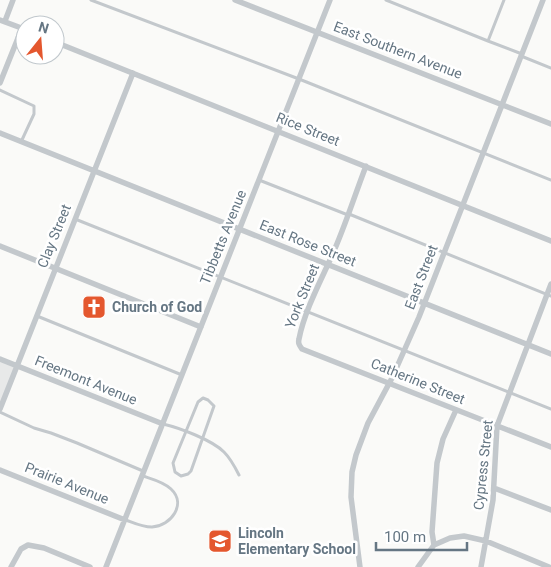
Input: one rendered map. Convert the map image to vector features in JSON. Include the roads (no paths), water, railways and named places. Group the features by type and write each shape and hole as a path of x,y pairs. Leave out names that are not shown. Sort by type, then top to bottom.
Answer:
{"street":[{"path":"13,0 2,20 15,26"},
{"name":"East Southern Avenue","path":"235,0 551,124"},
{"name":"Tibbetts Avenue","path":"106,567 330,0"},
{"name":"East Street","path":"360,567 351,497 352,472 360,442 404,351 424,303 543,0"},
{"name":"Rice Street","path":"65,46 551,240"},
{"path":"1,79 15,47"},
{"name":"Clay Street","path":"0,410 133,73"},
{"name":"East Rose Street","path":"0,133 551,354"},
{"name":"York Street","path":"331,360 302,349 298,341 366,166"},
{"path":"0,246 201,327"},
{"name":"Cypress Street","path":"481,567 494,488 497,426 527,344 549,296 551,284"},
{"name":"Freemont Avenue","path":"0,359 163,424"},
{"name":"Catherine Street","path":"331,360 551,448"},
{"path":"434,544 432,532 437,463 443,439 456,410"},
{"name":"Prairie Avenue","path":"0,470 125,520"},
{"path":"494,488 551,510"},
{"path":"418,567 434,544 457,536 486,541 548,567"},
{"path":"11,567 21,549 34,545 90,567"}],"lane":[{"path":"91,0 299,79 551,180"},
{"path":"386,0 551,68"},
{"path":"488,41 504,0"},
{"path":"0,90 34,106 34,114 21,142"},
{"path":"259,180 549,296"},
{"path":"74,219 551,409"},
{"path":"36,316 182,375"},
{"path":"203,398 208,400 214,406 191,471 181,476 175,472 173,463 186,432 198,402 203,398"},
{"path":"0,410 34,428 69,439 143,474 172,490 177,499 177,508 170,520 157,526 138,525 125,520"},
{"path":"163,424 202,438 225,453 239,475"}],"place":[{"name":"Church of God","path":"94,307"},
{"name":"Lincoln Elementary School","path":"220,541"}]}
